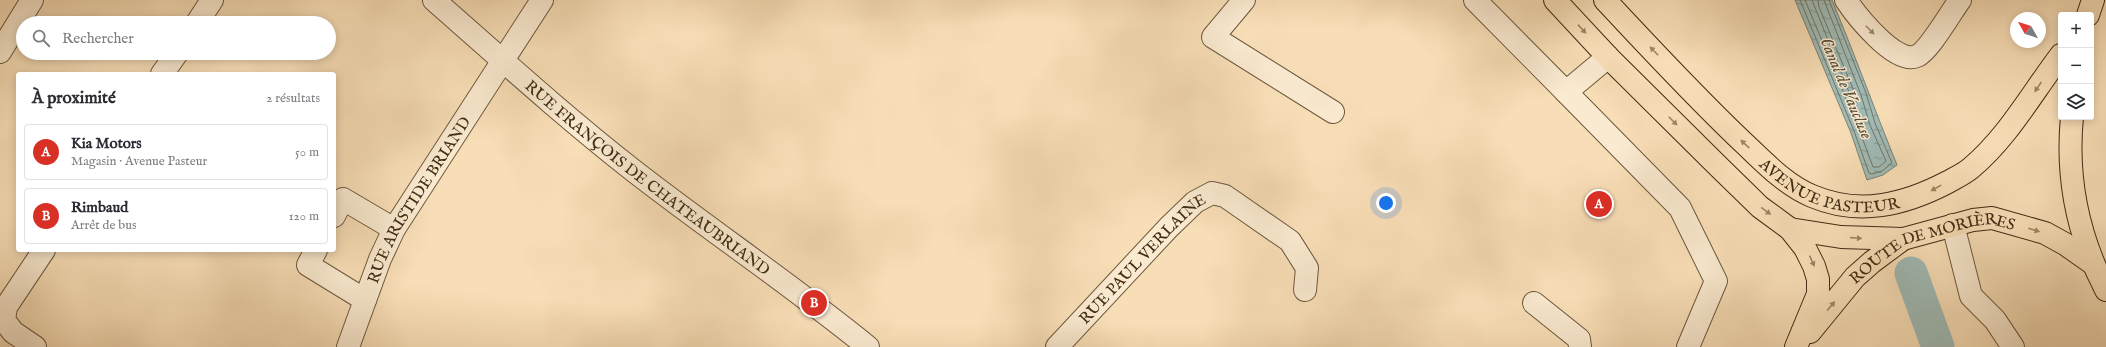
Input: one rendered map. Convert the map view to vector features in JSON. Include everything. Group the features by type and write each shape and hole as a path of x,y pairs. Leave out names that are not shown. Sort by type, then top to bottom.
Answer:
{"main road":[{"path":"1555,0 1608,57 1755,202 1790,229 1805,248 1814,266 1818,279 1818,294 1796,347"},
{"name":"AVENUE PASTEUR","path":"1605,0 1722,122 1785,182 1811,196 1836,204 1880,207 1900,202 1928,193 1970,170 1988,153 2018,118 2058,60"},
{"path":"2089,12 2093,0"},
{"path":"2072,120 2070,170 2077,214 2092,263 2106,290"},
{"name":"ROUTE DE MORIÈRES","path":"1796,347 1855,277 1872,262 1903,239 1973,220 1992,218 2045,233 2065,244 2092,263"},
{"path":"1790,229 1841,237 1903,239"}],"street":[{"path":"22,16 32,0"},
{"path":"202,16 212,0"},
{"name":"RUE FRANÇOIS DE CHATEAUBRIAND","path":"434,0 568,119 635,172 814,303 868,347"},
{"name":"RUE ARISTIDE BRIAND","path":"348,347 365,300 394,229 542,0"},
{"path":"1244,0 1213,37 1333,112"},
{"path":"1475,0 1680,208 1716,281 1688,347"},
{"path":"1846,0 1874,34 1891,50 1906,57 1917,56 1927,48 1960,0"},
{"path":"0,52 16,26"},
{"path":"1566,92 1608,57"},
{"path":"163,72 171,60"},
{"name":"RUE PAUL VERLAINE","path":"1057,347 1169,227 1195,202 1212,193 1225,196 1290,241 1307,268 1305,290"},
{"path":"336,212 343,199 394,229"},
{"path":"1953,225 1971,296 1995,320 2012,347"},
{"path":"35,347 13,332 4,320 6,307 43,252"},
{"path":"315,252 308,265 365,300"},
{"path":"1534,303 1579,339 1580,347"}],"water":[{"path":"1795,0 1832,0 1897,165 1883,175 1867,180 1851,133"}],"waterway":[{"name":"Canal de Vaucluse","path":"1911,273 1938,347"}],"place":[{"name":"Kia Motors","path":"1599,204"},
{"name":"Rimbaud","path":"814,303"}]}
